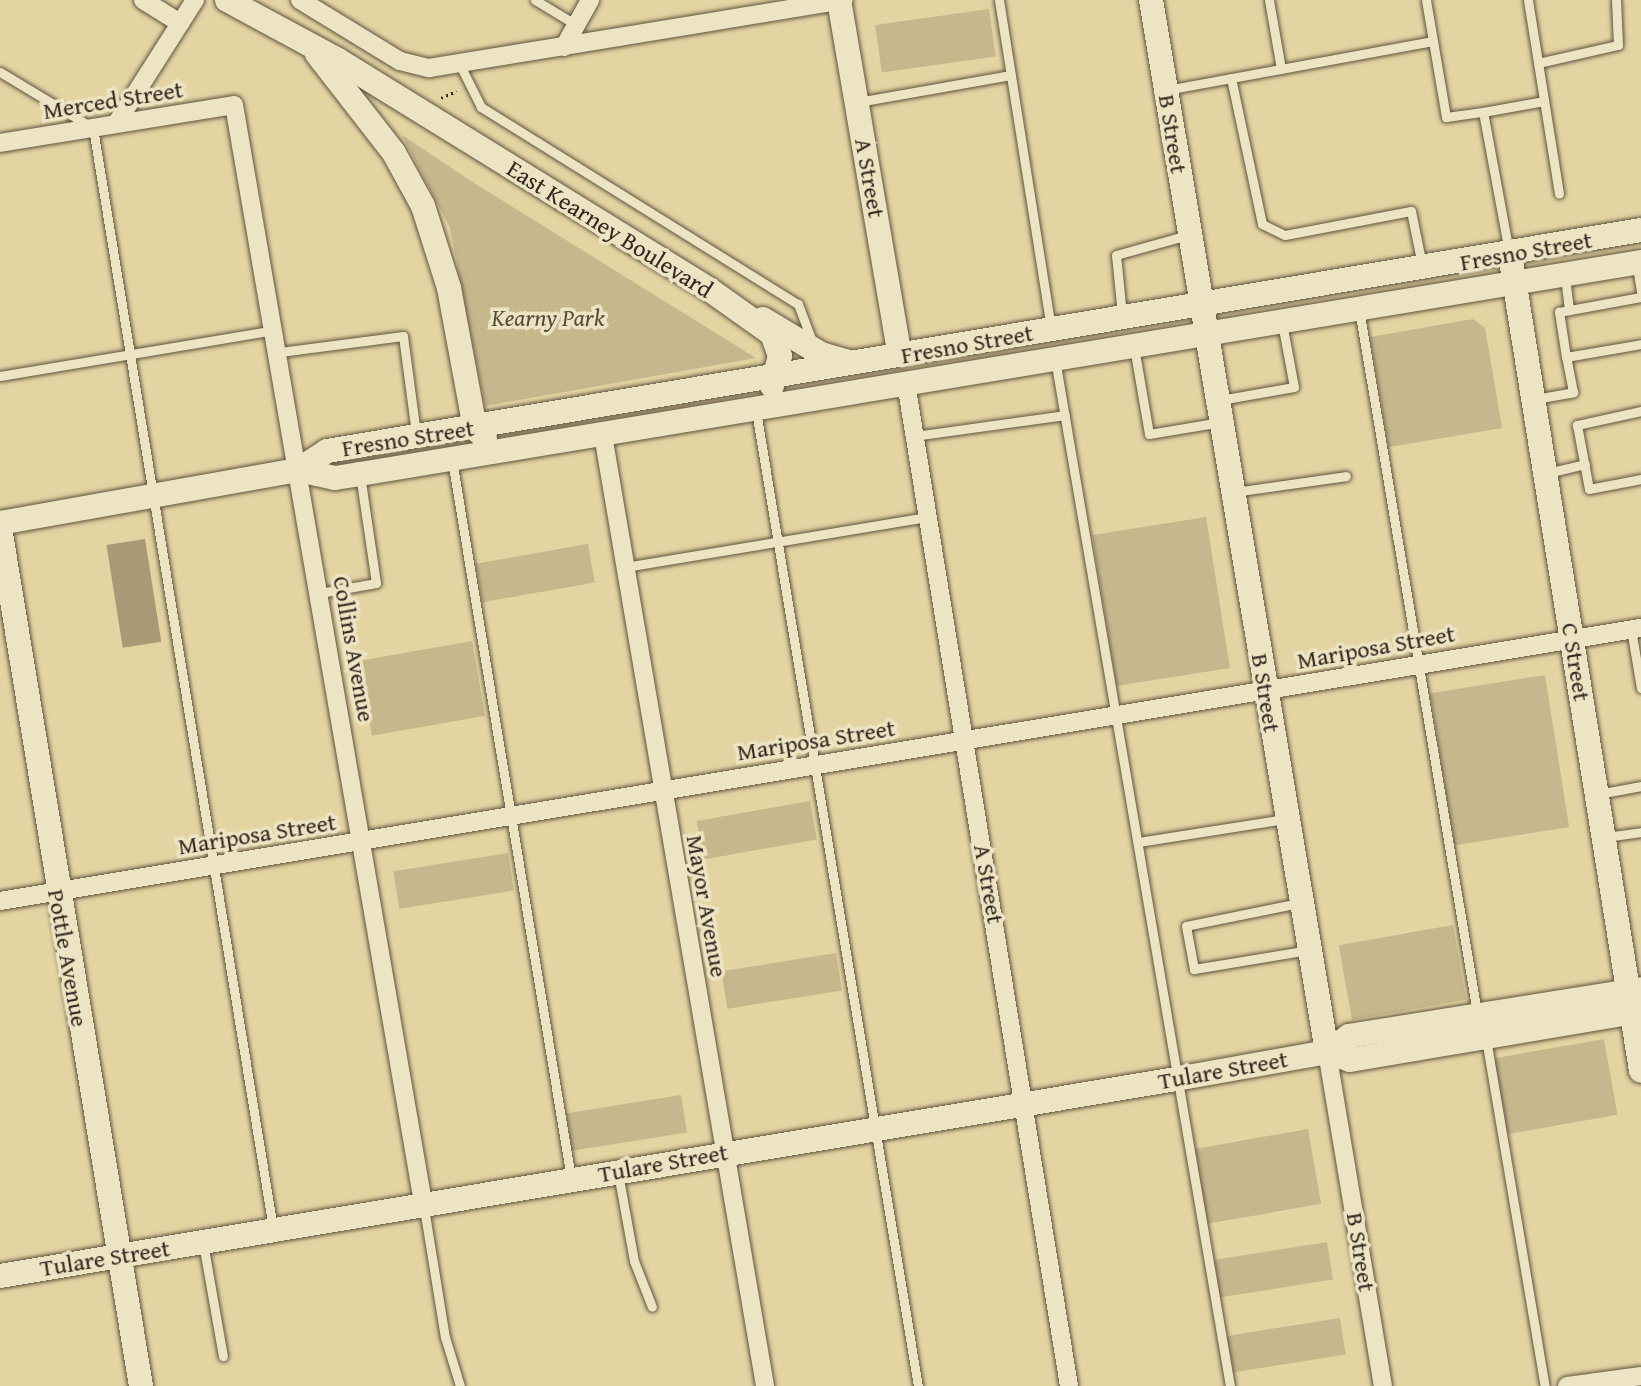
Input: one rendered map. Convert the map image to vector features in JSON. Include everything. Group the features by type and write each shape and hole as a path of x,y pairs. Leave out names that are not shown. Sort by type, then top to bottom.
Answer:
{"main road":[{"name":"East Kearney Boulevard","path":"227,0 314,51 338,60 710,290 772,334 779,374"},
{"name":"B Street","path":"1151,0 1327,1052"},
{"name":"A Street","path":"829,1 857,102 900,355"},
{"name":"East Kearney Boulevard","path":"314,51 388,143 424,206 450,288 475,428"},
{"name":"Fresno Street","path":"0,526 298,470 327,451 1202,303 1422,269 1641,230"},
{"name":"C Street","path":"1510,253 1604,837 1635,1001 1641,1071"},
{"name":"Fresno Street","path":"298,470 334,478 506,452 1208,332 1639,262"},
{"path":"710,290 814,349 854,363"},
{"path":"681,421 762,393 779,374"},
{"path":"475,428 506,452"},
{"name":"Pottle Avenue","path":"0,526 56,892 141,1386"},
{"name":"Tulare Street","path":"0,1276 725,1152 1176,1079 1327,1052 1349,1036 1481,1026 1635,1001"}],"street":[{"path":"144,0 180,23"},
{"path":"116,124 195,0"},
{"path":"300,0 414,67 460,65 829,1"},
{"path":"564,47 590,0"},
{"name":"Merced Street","path":"0,143 234,105"},
{"name":"Collins Avenue","path":"234,105 276,330 423,1203"},
{"name":"A Street","path":"906,383 963,741 1028,1103 1069,1386"},
{"name":"Mayor Avenue","path":"603,435 765,1386"},
{"name":"Mariposa Street","path":"0,901 1636,629"},
{"name":"B Street","path":"1327,1052 1383,1386"},
{"path":"1566,1386 1641,1376"}],"lane":[{"path":"535,0 575,24"},
{"path":"999,0 1051,330"},
{"path":"1269,0 1281,69"},
{"path":"1426,0 1446,117 1544,101"},
{"path":"1528,0 1559,194"},
{"path":"1538,63 1618,45 1616,0"},
{"path":"1165,90 1433,41"},
{"path":"460,65 481,107 798,304 811,326 814,349"},
{"path":"0,72 93,128 273,1229"},
{"path":"857,102 1011,75"},
{"path":"1231,78 1262,224 1285,235 1411,211 1422,269"},
{"path":"1483,112 1510,253"},
{"path":"1122,317 1116,255 1123,248 1189,235"},
{"path":"1639,262 1641,292"},
{"path":"1564,274 1569,310"},
{"path":"1533,400 1573,392 1559,312 1641,297"},
{"path":"1359,307 1545,1386"},
{"path":"1134,346 1149,434 1294,387 1281,321"},
{"path":"0,376 276,330"},
{"path":"279,352 403,336 417,436"},
{"path":"1566,357 1641,344"},
{"path":"1055,358 1230,1386"},
{"path":"755,410 817,765 918,1386"},
{"path":"1641,411 1577,425 1589,489 1641,479"},
{"path":"914,436 1065,415"},
{"path":"452,460 514,816 571,1180"},
{"path":"1545,474 1584,464"},
{"path":"320,593 376,583 360,474"},
{"path":"1234,492 1346,476"},
{"path":"625,567 927,517"},
{"path":"1636,629 1641,688"},
{"path":"1597,794 1641,786"},
{"path":"1138,842 1287,819"},
{"path":"1604,837 1641,832"},
{"path":"1301,903 1186,926 1194,969 1310,950"},
{"path":"617,1172 634,1261 652,1307"},
{"path":"423,1203 444,1337 460,1386"},
{"path":"203,1242 223,1356"}],"path":[{"path":"436,100 463,89"}],"green space":[{"path":"989,9 996,57 882,73 875,25"},
{"name":"Kearny Park","path":"402,135 474,183 756,358 485,406 450,228"},
{"path":"1473,319 1485,328 1502,428 1389,447 1370,337"},
{"path":"1206,517 1230,668 1116,686 1092,535"},
{"path":"588,544 595,582 483,602 476,564"},
{"path":"472,641 485,716 372,736 359,661"},
{"path":"1545,675 1569,827 1455,845 1430,693"},
{"path":"810,801 817,839 704,859 697,821"},
{"path":"508,853 514,891 399,909 393,871"},
{"path":"1453,925 1466,1000 1352,1020 1339,945"},
{"path":"836,953 842,991 727,1009 721,971"},
{"path":"1604,1039 1617,1115 1504,1135 1491,1059"},
{"path":"681,1095 687,1133 572,1151 566,1113"},
{"path":"1308,1129 1321,1204 1208,1224 1195,1149"},
{"path":"1327,1242 1333,1280 1219,1298 1213,1260"},
{"path":"1340,1318 1346,1355 1231,1373 1225,1336"}],"shaded area":[{"path":"145,539 161,642 123,648 106,545"}]}
